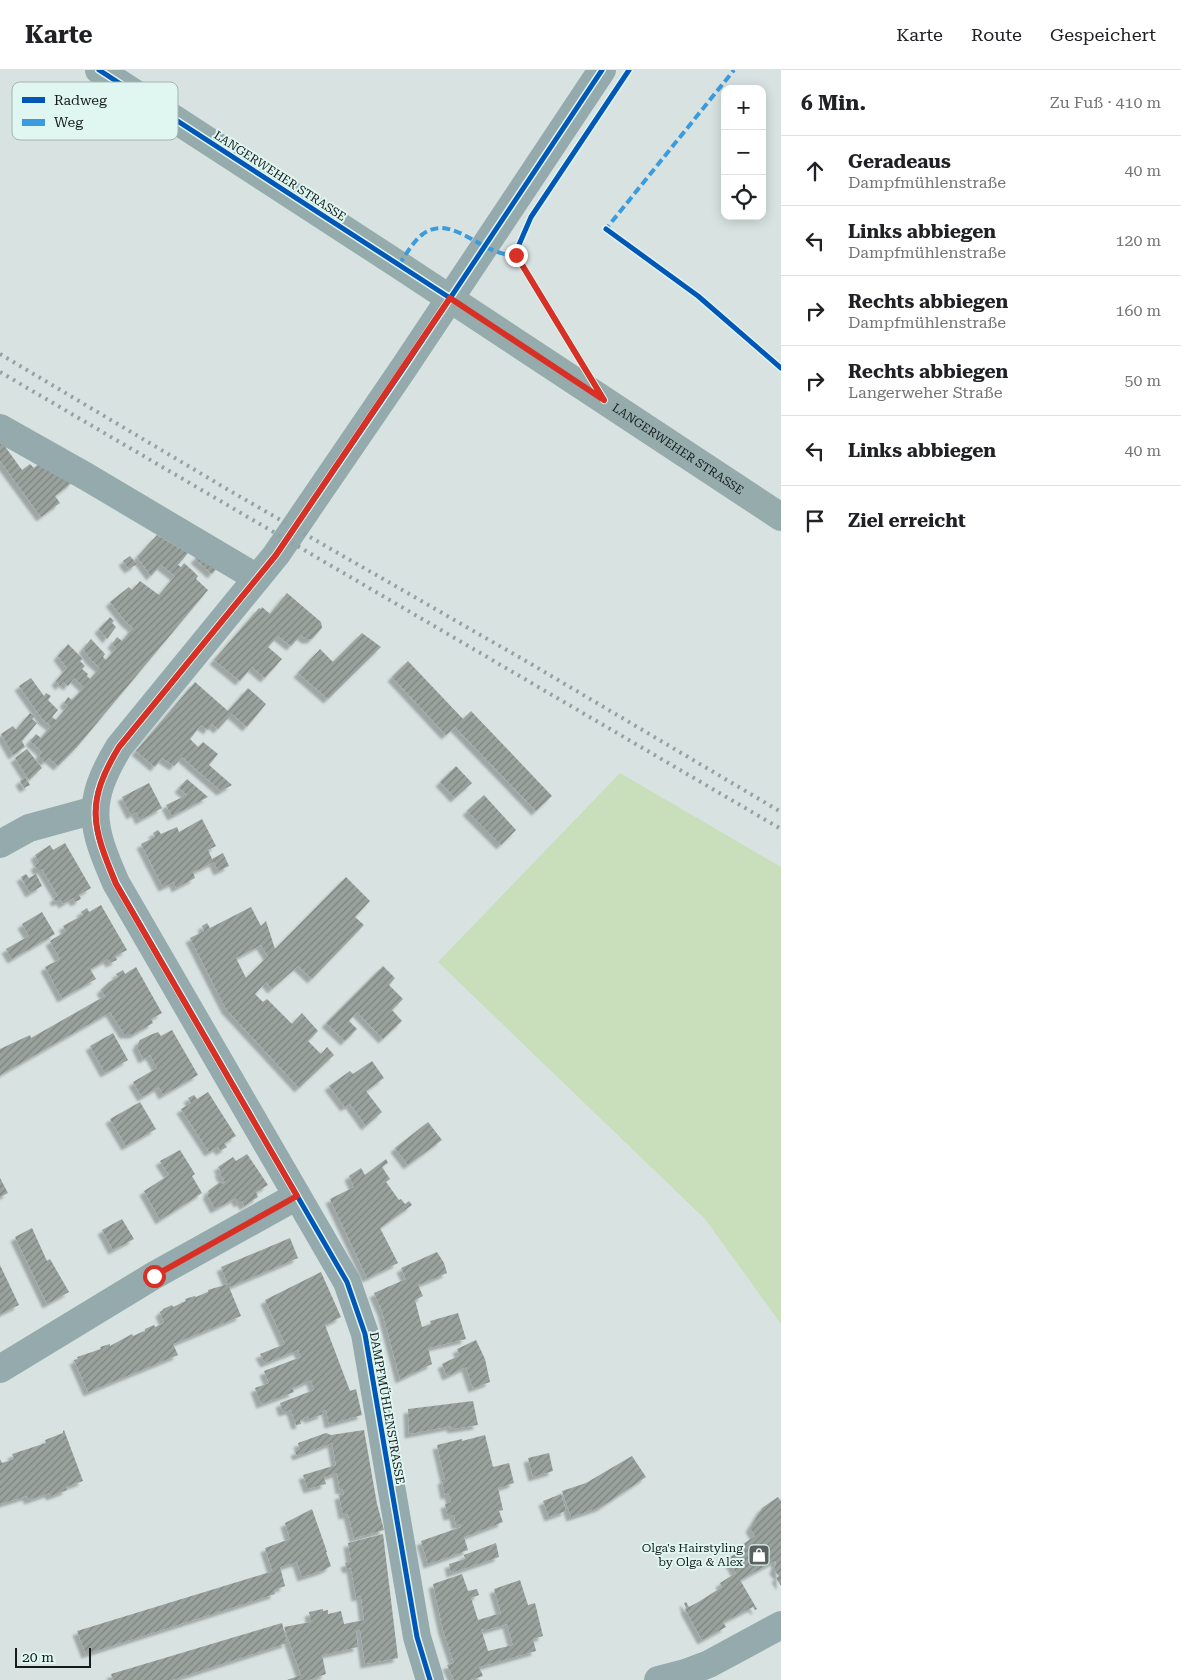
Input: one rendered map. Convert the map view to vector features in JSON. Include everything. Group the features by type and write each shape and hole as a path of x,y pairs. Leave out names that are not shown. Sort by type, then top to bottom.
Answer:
{"main road":[{"name":"LANGERWEHER STRASSE","path":"99,70 117,82"},
{"name":"LANGERWEHER STRASSE","path":"178,121 450,298 781,517"}],"street":[{"name":"DAMPFMÜHLENSTRASSE","path":"430,1680 417,1637 365,1334 346,1282 116,884 98,834 95,810 99,787 107,767 119,747 276,555 602,70"},
{"path":"0,428 87,477 257,578"},
{"path":"0,844 29,828 95,810"},
{"path":"0,1369 154,1276 297,1196"},
{"path":"658,1680 709,1664 781,1624"}],"green space":[{"path":"620,773 781,867 781,1324 705,1219 438,962"}],"building":[{"path":"0,435 1,441 22,470 30,464 34,468 44,460 73,482 55,496 60,503 41,517 0,461"},
{"path":"157,535 188,553 178,565 181,567 184,563 198,576 196,579 208,590 77,747 58,766 49,758 45,762 39,756 42,752 30,741 36,734 41,738 51,726 43,720 19,686 31,678 44,696 46,693 51,696 48,700 58,710 52,717 56,720 68,706 64,703 68,697 72,700 84,687 74,678 68,686 63,682 60,686 56,681 67,668 58,656 68,644 83,659 80,661 85,666 82,669 88,674 87,676 90,679 100,668 83,649 91,639 105,654 103,657 106,660 116,648 112,644 117,637 122,641 133,628 110,602 129,587 132,590 140,581 159,595 175,576 161,565 151,576 137,557"},
{"path":"204,550 222,562 212,574 195,559"},
{"path":"130,556 137,564 129,569 123,561"},
{"path":"287,593 321,622 322,628 312,639 306,639 301,635 291,646 278,636 268,647 282,659 265,678 252,667 240,681 214,660 259,608 261,609 262,607 270,614"},
{"path":"110,617 116,627 107,639 99,629"},
{"path":"362,633 381,647 328,699 298,673 320,649 333,662"},
{"path":"408,661 463,719 471,711 552,796 536,811 455,727 446,735 392,677"},
{"path":"195,682 228,711 248,688 266,704 247,727 232,714 218,729 212,724 208,730 201,725 190,739 198,747 203,742 218,754 209,765 232,785 221,791 182,757 174,766 162,758 155,767 136,751"},
{"path":"30,713 35,716 32,719 37,723 22,741 25,747 13,755 1,734 13,726 16,730"},
{"path":"27,749 42,768 29,780 15,758"},
{"path":"456,766 472,783 455,798 440,782"},
{"path":"25,777 30,785 24,788 20,781"},
{"path":"187,779 208,797 172,816 166,805 187,795 179,788"},
{"path":"149,783 162,808 140,820 136,812 131,815 122,797"},
{"path":"484,795 516,830 501,845 467,811"},
{"path":"202,819 216,846 208,850 212,859 223,853 229,866 218,871 214,862 193,872 195,878 176,888 174,882 163,887 141,844 155,837 153,833 158,830 161,834 177,827 179,832"},
{"path":"65,843 91,888 79,895 81,899 75,902 73,898 63,904 61,900 56,902 54,898 58,896 42,869 38,871 35,865 39,863 35,855 50,845 53,850"},
{"path":"26,874 29,878 36,874 42,886 30,893 21,877"},
{"path":"346,877 370,901 355,917 364,925 312,979 298,966 272,989 266,982 255,994 263,1002 267,999 292,1024 302,1013 318,1031 308,1041 321,1054 327,1047 334,1055 299,1088 226,1009 190,938 204,931 202,926 207,923 210,928 251,907 261,926 266,921 275,949","holes":["261,945 268,956 246,978 236,958"]},
{"path":"101,905 127,950 115,956 117,960 110,963 108,959 90,969 96,979 62,998 45,967 60,959 50,941 66,931 63,926 83,915 81,912 87,908 89,912"},
{"path":"42,912 55,934 12,959 6,949 29,936 22,924"},
{"path":"383,966 395,978 389,985 403,999 392,1010 402,1021 383,1039 357,1012 349,1021 357,1029 345,1041 326,1023"},
{"path":"136,967 162,1013 151,1019 153,1023 134,1034 124,1034 110,1012 0,1075 0,1049 30,1035 31,1038 105,996 101,990 118,977 116,974 123,970 125,974"},
{"path":"172,1030 198,1075 163,1095 159,1087 142,1097 133,1082 157,1068 150,1055 143,1059 137,1046 140,1040 150,1035 158,1032 161,1036"},
{"path":"113,1033 128,1060 105,1073 90,1046"},
{"path":"372,1061 384,1078 366,1091 382,1112 366,1126 350,1104 345,1107 329,1086 350,1071 353,1074"},
{"path":"208,1092 236,1136 224,1143 227,1147 220,1151 218,1147 209,1152 181,1109 191,1103 188,1098 194,1095 197,1099"},
{"path":"140,1102 156,1129 126,1146 110,1119"},
{"path":"428,1122 442,1140 408,1165 395,1148"},
{"path":"180,1150 195,1174 192,1176 202,1193 160,1220 144,1191 169,1175 160,1161"},
{"path":"247,1154 268,1185 256,1192 258,1197 244,1206 242,1201 238,1203 236,1198 215,1209 207,1194 209,1193 208,1191 220,1182 222,1184 225,1182 218,1167 233,1157 236,1161"},
{"path":"386,1159 388,1163 382,1167 390,1179 386,1182 399,1200 401,1199 405,1204 409,1201 412,1205 380,1228 398,1263 367,1278 330,1199 354,1187 349,1176 361,1168 365,1175"},
{"path":"0,1178 8,1193 0,1197"},
{"path":"122,1219 134,1239 113,1250 102,1230"},
{"path":"32,1228 47,1261 50,1259 69,1292 47,1304 15,1237"},
{"path":"290,1238 298,1258 229,1287 241,1316 173,1344 178,1355 88,1392 74,1360 78,1359 77,1357 101,1349 100,1347 110,1344 110,1346 132,1334 133,1336 145,1331 145,1329 154,1325 155,1327 164,1323 160,1312 163,1309 172,1305 173,1307 186,1301 185,1299 196,1297 208,1292 208,1290 228,1284 221,1267"},
{"path":"437,1252 444,1263 447,1273 418,1285 423,1296 415,1300 422,1327 431,1324 430,1321 458,1313 466,1339 428,1348 432,1364 400,1379 382,1311 374,1293 406,1279 401,1268"},
{"path":"0,1265 19,1305 0,1314"},
{"path":"321,1272 341,1317 325,1325 350,1391 356,1389 362,1415 329,1424 326,1410 322,1411 323,1414 309,1419 308,1416 300,1420 301,1424 296,1425 291,1410 283,1412 280,1403 314,1390 311,1380 292,1388 294,1392 261,1404 255,1388 269,1383 264,1371 301,1357 298,1350 265,1363 260,1354 285,1344 265,1300"},
{"path":"476,1340 485,1359 490,1382 473,1388 466,1367 447,1376 442,1364 460,1355 457,1349"},
{"path":"473,1401 478,1425 452,1429 451,1426 409,1434 408,1409"},
{"path":"64,1430 83,1481 66,1487 67,1490 51,1496 49,1493 29,1500 27,1496 0,1504 0,1459 2,1463 14,1459 12,1454 46,1443 45,1440 63,1433"},
{"path":"364,1430 377,1504 384,1530 354,1538 348,1514 343,1515 339,1495 344,1494 343,1489 340,1490 337,1473 324,1477 326,1484 308,1489 303,1475 336,1465 332,1443 297,1456 295,1451 300,1450 298,1443 326,1433 331,1435"},
{"path":"485,1435 493,1467 509,1463 514,1483 498,1488 503,1510 499,1511 503,1522 464,1537 468,1550 428,1564 421,1541 461,1527 460,1524 456,1525 454,1515 448,1516 445,1504 451,1502 449,1494 445,1495 442,1480 445,1479 437,1445"},
{"path":"549,1453 553,1471 533,1477 528,1458"},
{"path":"632,1456 646,1477 601,1507 571,1517 562,1491 586,1483"},
{"path":"561,1494 566,1511 549,1517 543,1501"},
{"path":"778,1497 781,1501 781,1586 776,1578 779,1576 774,1570 775,1561 740,1580 757,1609 755,1610 753,1607 723,1622 726,1627 702,1640 685,1609 684,1603 686,1602 689,1607 700,1601 722,1587 720,1583 736,1573 728,1558 744,1549 742,1545 755,1536 750,1528 762,1508"},
{"path":"312,1509 331,1566 302,1577 297,1562 280,1567 285,1586 274,1590 275,1594 86,1654 77,1631 270,1572 272,1570 265,1548 290,1539 285,1523"},
{"path":"383,1534 398,1658 365,1664 360,1630 356,1631 358,1647 322,1655 326,1674 309,1680 287,1680 301,1675 284,1627 311,1622 309,1612 323,1609 323,1611 328,1610 328,1614 341,1611 344,1624 364,1620 361,1596 356,1597 351,1568 347,1569 345,1563 351,1561 348,1543"},
{"path":"496,1543 499,1557 451,1573 449,1564 465,1559 464,1555"},
{"path":"462,1574 468,1591 477,1589 479,1595 471,1598 478,1620 501,1613 494,1589 520,1580 528,1605 535,1603 543,1636 533,1639 536,1651 479,1667 483,1676 470,1680 454,1680 447,1665 454,1663 443,1630 433,1584","holes":["507,1624 513,1645 488,1651 481,1629 486,1630"]},
{"path":"282,1623 287,1643 172,1680 113,1680 111,1674"}],"railway":[{"path":"0,354 237,495 531,664 781,812"},
{"path":"0,372 781,829"}],"marked path":[{"path":"608,231 606,229 734,70"},
{"path":"399,265 416,240 433,229 453,230 503,254 516,255 517,252"}],"cycle path":[{"path":"99,70 117,82"},
{"path":"430,1680 417,1637 365,1334 347,1282 116,883 101,846 95,815 101,784 119,747 276,555 403,369 602,70"},
{"path":"604,400 516,255 531,217 629,70"},
{"path":"178,121 450,298"},
{"path":"606,229 698,296 781,368"}],"place":[{"name":"Olga's Hairstyling by Olga & Alex","path":"759,1555"}],"route":[{"path":"154,1276 297,1196 116,884 98,834 95,810 99,787 107,767 119,747 276,555 450,298 604,400 516,255"}]}
